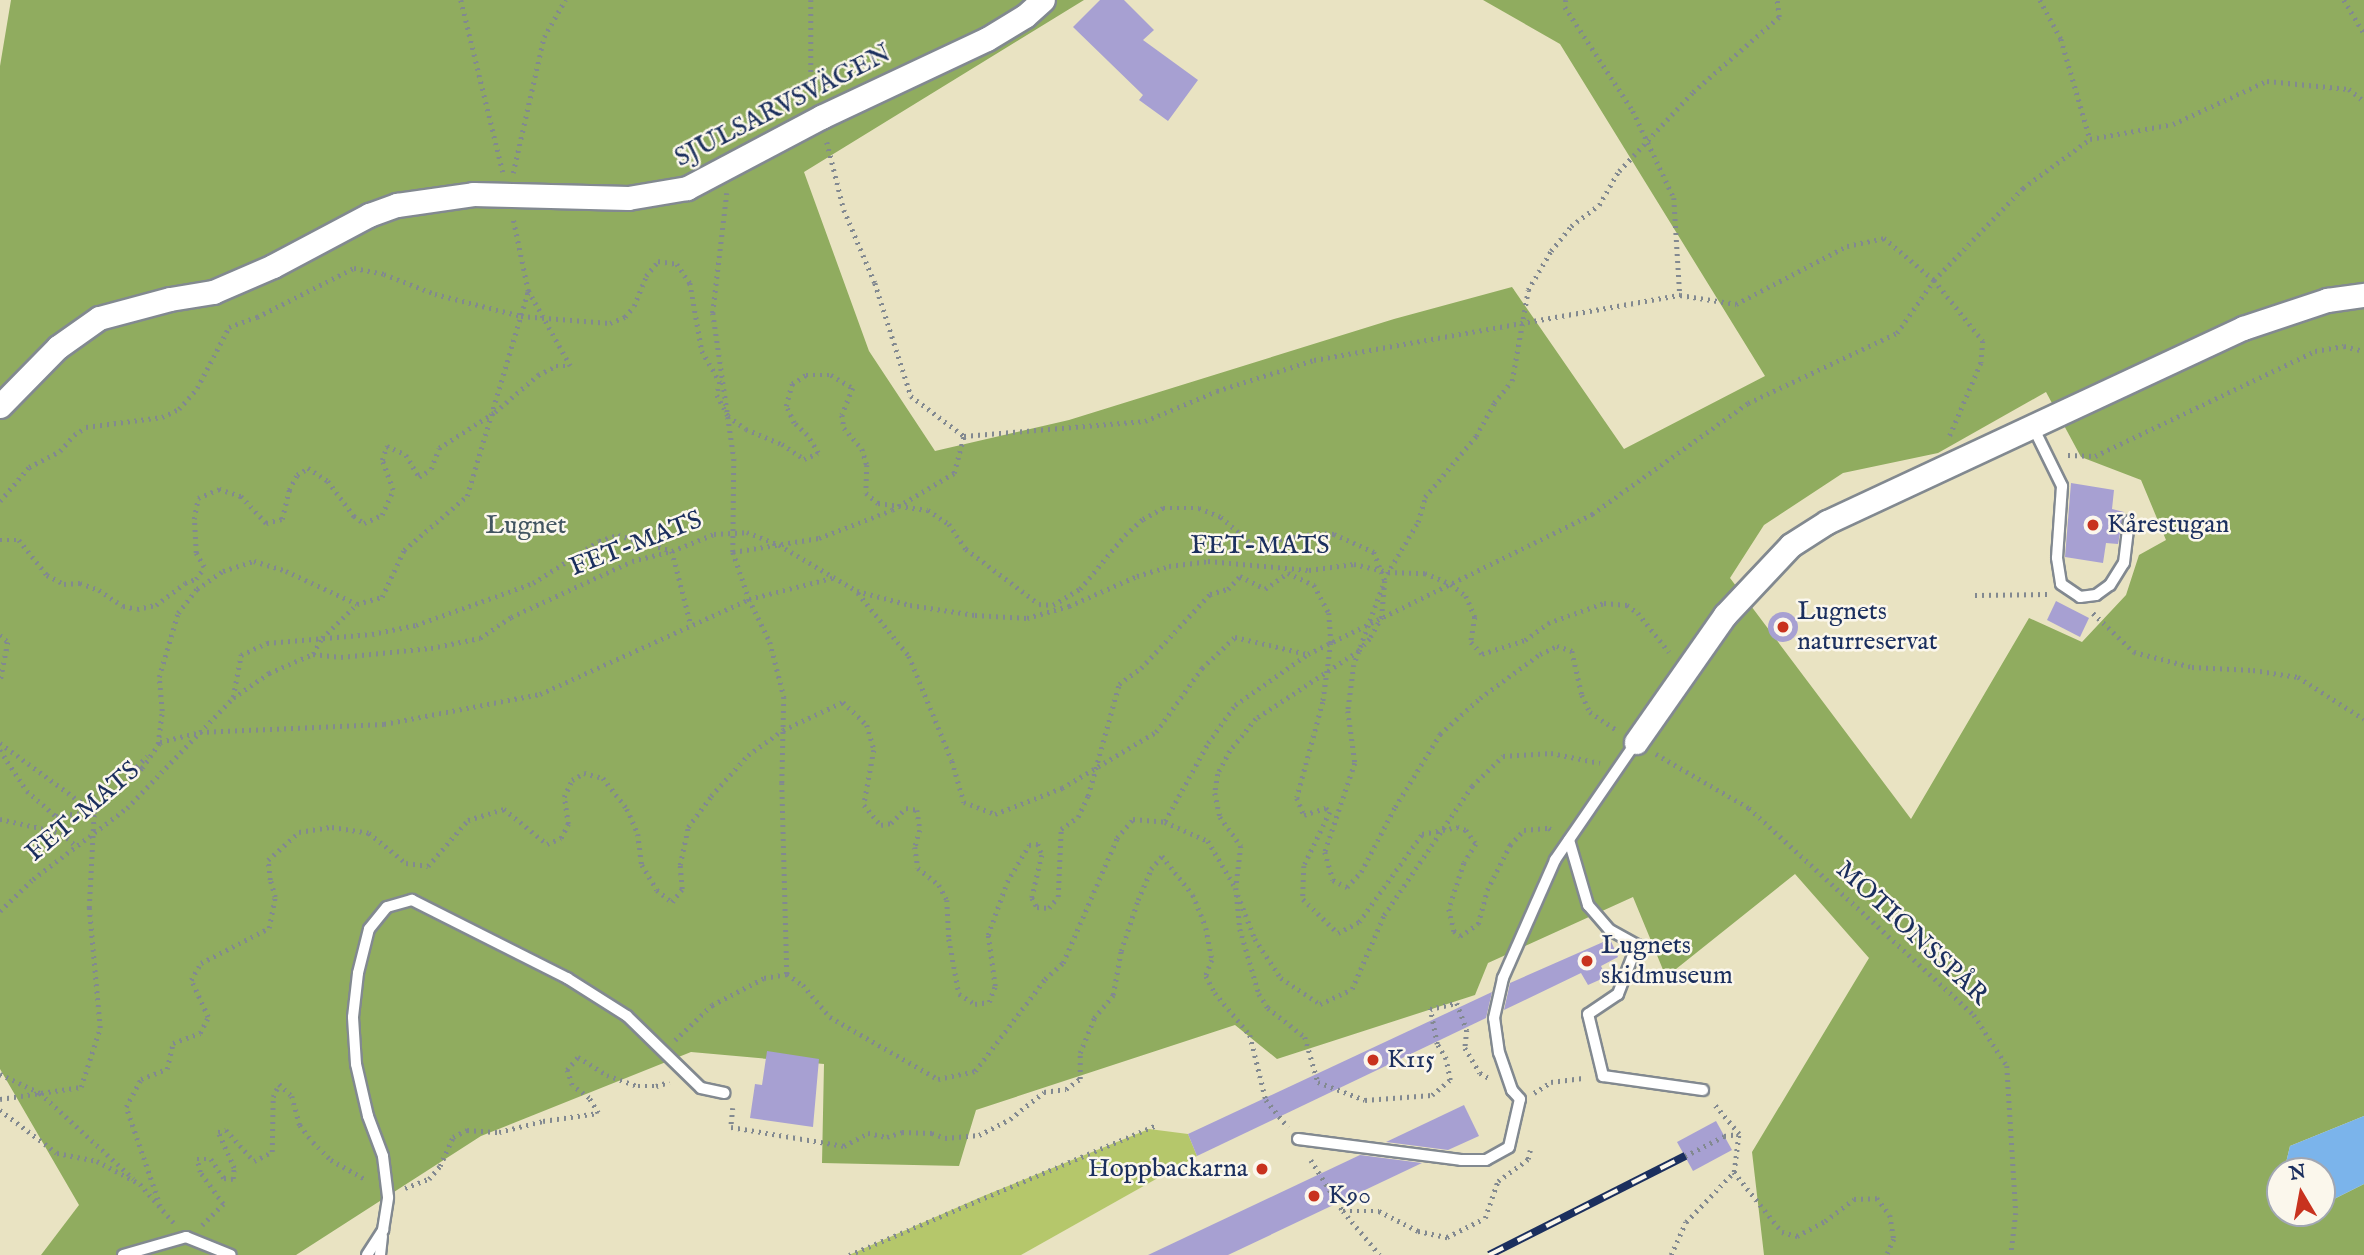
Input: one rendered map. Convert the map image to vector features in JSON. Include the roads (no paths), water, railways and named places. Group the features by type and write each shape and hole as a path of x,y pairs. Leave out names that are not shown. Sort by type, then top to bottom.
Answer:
{"street":[{"name":"SJULSARVSVÄGEN","path":"0,407 58,347 99,318 170,299 213,292 369,215 397,205 441,197 508,194 594,198 658,195 687,188 821,117 987,40 1025,16 1043,0"},
{"path":"1636,742 1725,615 1791,545 1828,522 2269,318 2327,300 2364,295"}],"lane":[{"path":"2032,427 2062,486 2057,558 2061,584 2080,597 2096,596 2110,586 2124,563 2129,521"},
{"path":"1298,1139 1486,1160 1509,1147 1525,1097 1512,1090 1499,1053 1494,1017 1503,978 1555,860 1636,742"},
{"path":"1569,840 1587,905 1609,929 1637,945 1618,994 1588,1014 1604,1076 1703,1090"},
{"path":"380,1255 388,1197 383,1156 368,1115 356,1064 353,1017 358,973 369,929 387,907 412,900 567,978 627,1016 701,1088 724,1093"},
{"path":"367,1255 383,1230"},
{"path":"123,1255 186,1237 231,1255"}],"water":[{"path":"2364,1116 2364,1184 2336,1198 2336,1157 2287,1157 2290,1146"}],"railway":[{"path":"1489,1255 1685,1156"}],"place":[{"name":"Kårestugan","path":"2093,525"},
{"name":"Lugnets naturreservat","path":"1783,627"},
{"name":"Lugnets skidmuseum","path":"1587,961"},
{"name":"K115","path":"1373,1060"},
{"name":"Hoppbackarna","path":"1262,1169"},
{"name":"K90","path":"1314,1196"}],"park label":[{"name":"Lugnet","path":"526,526"}]}
